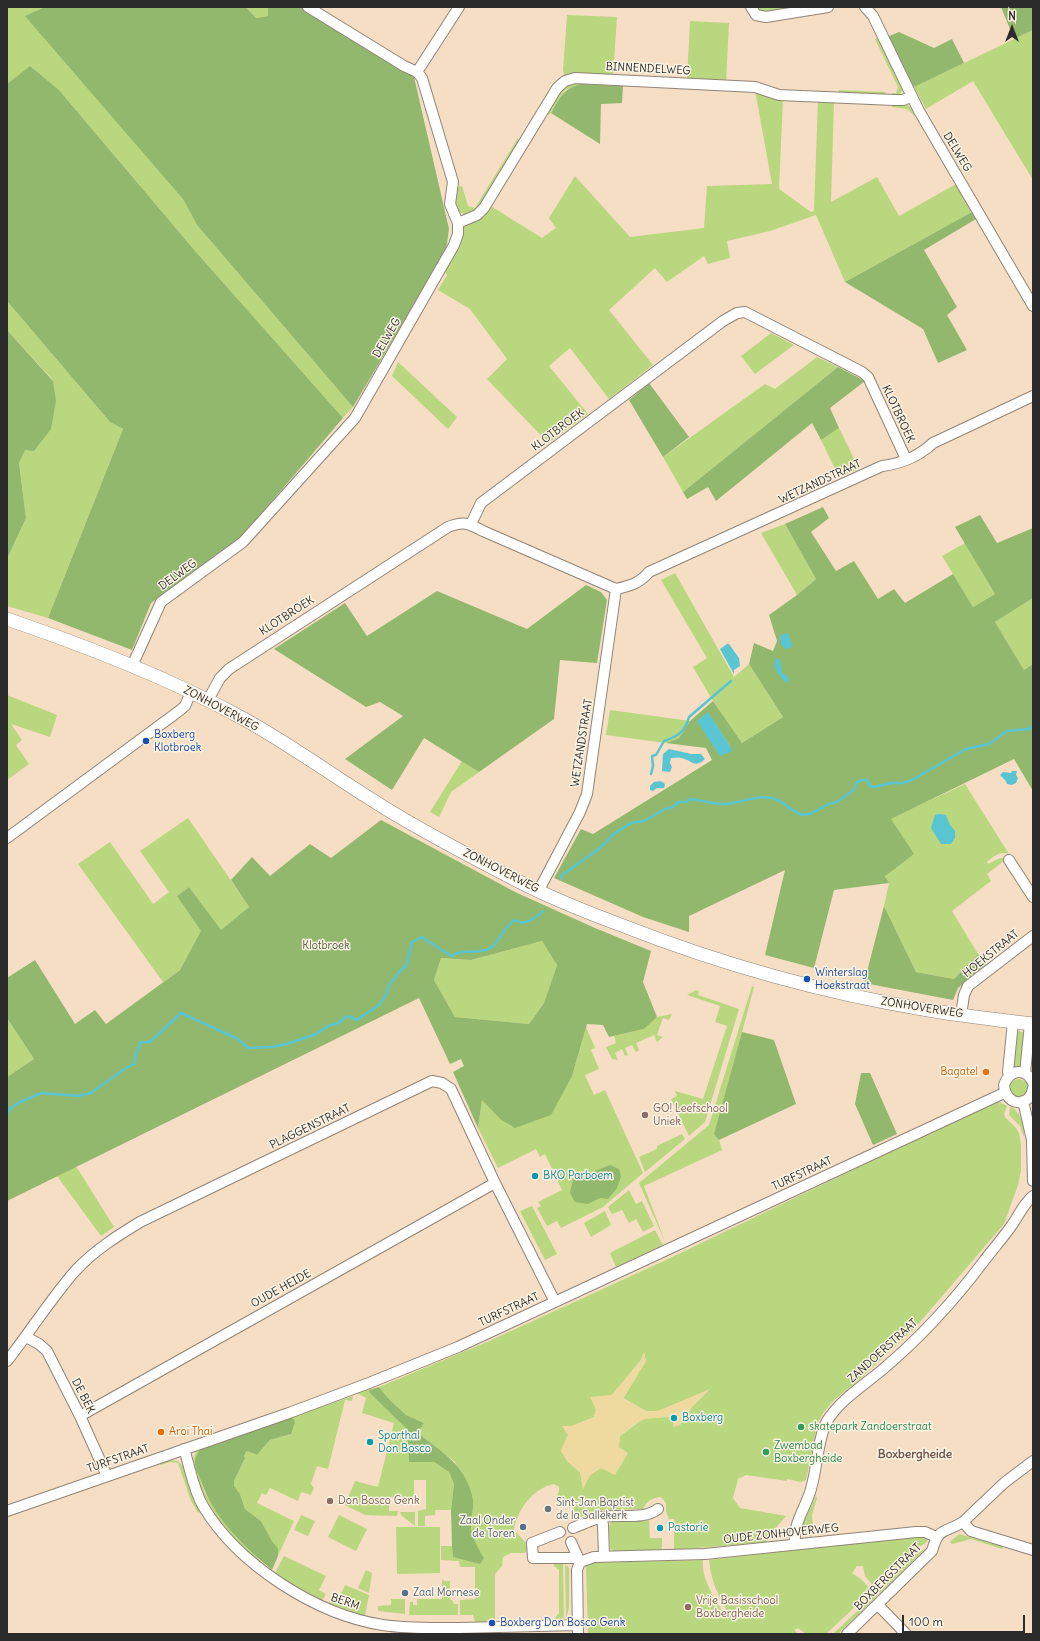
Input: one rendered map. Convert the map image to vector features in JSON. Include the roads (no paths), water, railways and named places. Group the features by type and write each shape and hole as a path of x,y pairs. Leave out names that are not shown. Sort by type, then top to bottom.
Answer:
{"street":[{"path":"308,7 404,66 417,72 422,78 453,182 450,204 458,224"},
{"path":"417,72 459,7"},
{"path":"751,7 756,15 766,17 828,7"},
{"name":"DELWEG","path":"865,7 873,16 911,97 1033,306"},
{"name":"BINNENDELWEG","path":"458,224 477,215 484,208 556,88 565,81 575,78 755,87 779,94 810,97 894,100 903,100 911,97"},
{"name":"DELWEG","path":"132,666 161,602 243,542 355,418 454,245 458,234 458,224"},
{"name":"KLOTBROEK","path":"208,700 220,678 229,668 448,527 464,522 471,524 481,503 723,321 737,313 745,312 862,372 868,377 906,459"},
{"name":"WETZANDSTRAAT","path":"539,890 580,812 587,794 616,589 630,586 643,579 650,572 882,466 895,464 924,452 933,443 1033,396"},
{"path":"471,524 482,531 616,589"},
{"name":"ZONHOVERWEG","path":"7,620 48,633 132,666 208,700 312,760 399,816 477,859 539,890 591,913 662,941 754,971 807,986 860,998 927,1010 1032,1024"},
{"path":"7,838 186,706 191,692"},
{"path":"1009,860 1033,897"},
{"name":"HOEKSTRAAT","path":"961,1015 964,995 968,986 1033,936"},
{"path":"1013,1022 1008,1072 1009,1075 1004,1085 1004,1093 1016,1102 1029,1098 1033,1090"},
{"path":"1025,1073 1032,1024"},
{"path":"1009,1075 1017,1072 1025,1073 1031,1078 1033,1083"},
{"name":"PLAGGENSTRAAT","path":"7,1361 76,1271 114,1237 140,1222 432,1081 442,1082 451,1089 495,1183 555,1302"},
{"name":"TURFSTRAAT","path":"7,1511 369,1383 458,1347 1004,1093"},
{"path":"1023,1101 1032,1140 1033,1181"},
{"name":"OUDE HEIDE","path":"80,1416 495,1183"},
{"name":"ZANDOERSTRAAT","path":"795,1544 795,1527 810,1494 820,1443 826,1422 838,1407 897,1357 948,1305 973,1276 1011,1226 1028,1200 1033,1196"},
{"name":"DE BEK","path":"26,1337 39,1344 46,1351 80,1416 107,1476"},
{"name":"BERM","path":"184,1449 203,1505 230,1540 271,1576 289,1589 323,1607 362,1620 408,1628 578,1630"},
{"path":"936,1537 943,1530 963,1522 1004,1483 1033,1460"},
{"path":"573,1528 601,1517 640,1515 653,1513 658,1509"},
{"path":"601,1517 603,1525 604,1556"},
{"path":"963,1522 971,1531 1033,1550"},
{"name":"OUDE ZONHOVERWEG","path":"560,1532 532,1543 533,1558 579,1560 604,1556 693,1555 916,1532 926,1532 936,1537"},
{"name":"BOXBERGSTRAAT","path":"847,1634 932,1551 936,1537"},
{"path":"571,1542 579,1560 577,1570 578,1630"},
{"path":"878,1605 906,1634"}],"water":[{"path":"786,633 788,634 792,647 786,649 781,644 780,636"},
{"path":"729,644 739,658 740,666 734,670 734,674 720,649"},
{"path":"777,658 780,660 782,673 788,677 789,681 787,683 776,670 774,664"},
{"path":"708,712 732,751 720,756 697,721"},
{"path":"669,749 691,754 701,754 705,759 695,764 685,759 671,758 670,763 672,767 670,772 662,771 663,754"},
{"path":"1012,771 1017,771 1016,775 1018,778 1016,783 1012,785 1007,784 1000,775 1003,772 1011,773"},
{"path":"660,781 664,783 664,788 657,788 653,791 650,790 650,786 654,782"},
{"path":"935,815 946,815 950,825 955,831 955,838 951,844 941,844 931,828"}],"waterway":[{"path":"651,774 653,766 652,756 656,755 664,741 673,738 680,733 685,727 689,717 731,681"},
{"path":"561,879 562,875 600,848 615,833 631,823 644,821 665,809 673,807 678,802 686,802 690,799 727,804 766,797 781,802 801,815 810,814 829,804 837,802 854,790 856,783 861,780 867,780 870,786 873,787 892,783 903,783 912,780 966,749 989,744 1007,731 1029,729 1033,725"},
{"path":"7,1113 12,1107 20,1102 42,1093 78,1096 91,1093 134,1064 135,1056 141,1042 150,1042 181,1013 238,1039 248,1048 272,1047 287,1044 316,1034 348,1016 357,1020 379,1005 386,995 390,984 406,966 412,942 422,937 451,956 461,952 485,950 494,945 508,926 515,920 522,923 530,921 543,911"}],"place":[{"name":"Boxberg Klotbroek","path":"146,741"},
{"name":"Winterslag Hoekstraat","path":"807,979"},
{"name":"Bagatel","path":"986,1072"},
{"name":"GO! Leefschool Uniek","path":"645,1115"},
{"name":"BKO Parboem","path":"535,1176"},
{"name":"Boxberg","path":"674,1418"},
{"name":"skatepark Zandoerstraat","path":"801,1427"},
{"name":"Aroi Thai","path":"161,1432"},
{"name":"Sporthal Don Bosco","path":"370,1442"},
{"name":"Zwembad Boxbergheide","path":"766,1452"},
{"name":"Don Bosco Genk","path":"330,1501"},
{"name":"Sint-Jan Baptist de la Sallekerk","path":"548,1509"},
{"name":"Zaal Onder de Toren","path":"523,1527"},
{"name":"Pastorie","path":"660,1528"},
{"name":"Zaal Mornese","path":"405,1593"},
{"name":"Vrije Basisschool Boxbergheide","path":"688,1607"},
{"name":"Boxberg Don Bosco Genk","path":"492,1623"}],"district":[{"name":"Boxbergheide","path":"915,1455"}],"park label":[{"name":"Klotbroek","path":"326,946"}]}
